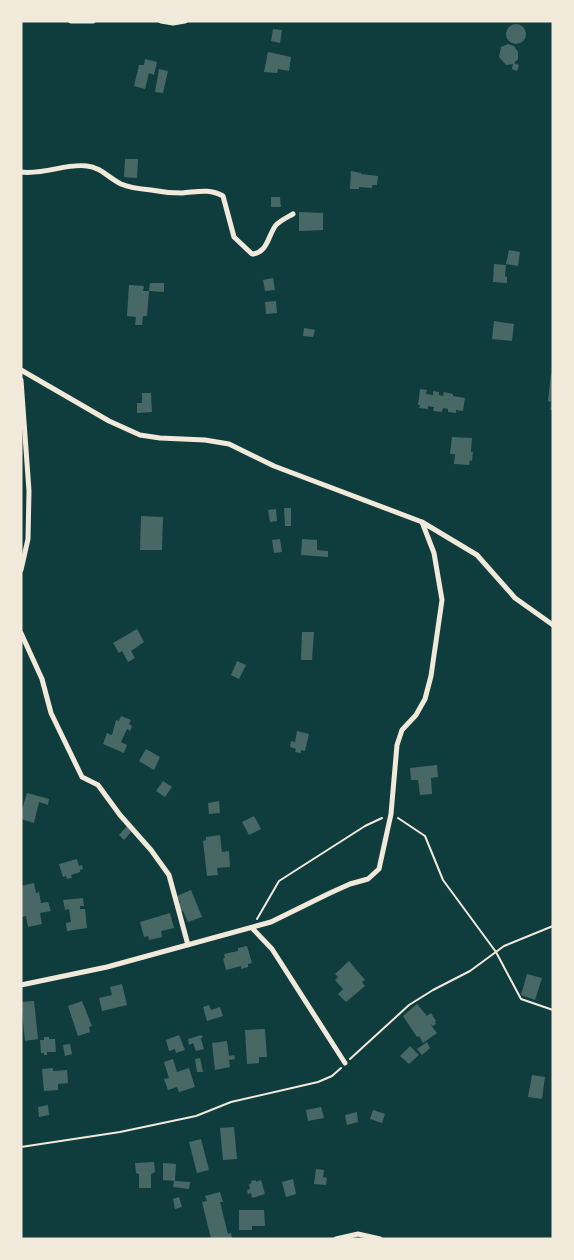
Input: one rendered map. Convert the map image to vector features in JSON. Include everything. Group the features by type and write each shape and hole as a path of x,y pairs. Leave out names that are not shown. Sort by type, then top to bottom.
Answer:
{"street":[{"path":"71,21 93,21"},
{"path":"161,21 173,23 185,21"},
{"path":"21,172 46,172 69,167 88,166 99,170 128,187 182,193 197,190 216,192 223,196 234,236 252,254 258,254 263,250 278,223 293,214"},
{"path":"21,370 109,421 140,435 205,440 229,444 274,466 422,522 477,555 515,598 553,625"},
{"path":"21,380 29,491 28,539 21,570"},
{"path":"21,985 107,967 271,922 350,884 368,879 379,868 392,814 397,745 402,730 416,715 424,699 431,676 442,600 434,553 422,522"},
{"path":"21,633 24,644 42,679 51,712 82,777 98,785 169,875 188,945"},
{"path":"252,928 272,949 345,1063"},
{"path":"336,1239 358,1234 380,1239"}],"path":[{"path":"252,928 279,881 365,826 392,814 425,836 444,880 496,952 521,999 553,1010"},
{"path":"21,1147 120,1132 196,1116 231,1102 318,1082 332,1076 409,1005 470,971 504,946 553,926"}],"building":[{"path":"516,24 523,27 526,34 523,41 516,44 509,41 506,34 509,27"},
{"path":"273,29 282,30 280,43 271,41"},
{"path":"508,44 514,46 518,52 518,59 514,63 519,65 517,71 512,69 513,64 506,65 499,57 501,47"},
{"path":"268,52 291,57 289,71 278,69 277,73 264,72"},
{"path":"145,59 157,62 154,75 149,73 145,89 134,86 139,65 144,65"},
{"path":"159,69 168,71 163,93 155,92"},
{"path":"125,159 138,159 137,178 124,177"},
{"path":"351,171 378,176 377,185 372,185 372,188 359,187 359,189 350,189"},
{"path":"271,197 280,197 281,207 271,207"},
{"path":"299,212 323,213 323,230 299,231"},
{"path":"509,250 520,252 518,266 506,264"},
{"path":"494,264 506,265 505,276 507,277 507,283 493,282"},
{"path":"273,278 275,290 265,291 263,280"},
{"path":"150,283 164,283 164,292 149,291"},
{"path":"129,285 144,286 143,291 149,291 147,316 143,316 142,325 135,325 136,317 127,316"},
{"path":"276,301 277,313 266,314 265,302"},
{"path":"494,321 514,324 512,341 492,339"},
{"path":"304,328 315,330 313,337 303,336"},
{"path":"551,373 553,373 553,410 550,410 551,402 548,401"},
{"path":"420,389 427,390 426,394 433,395 433,391 439,392 439,395 443,396 444,392 465,398 463,411 456,410 456,413 448,412 448,409 443,408 442,412 433,411 434,407 428,406 428,409 419,408"},
{"path":"142,393 151,393 152,412 137,413 137,403 142,403"},
{"path":"452,437 472,438 472,461 470,460 469,465 454,464 455,454 450,454"},
{"path":"284,508 291,508 291,526 285,526"},
{"path":"276,509 277,521 270,522 268,510"},
{"path":"141,516 163,517 162,550 140,550"},
{"path":"280,539 282,552 274,553 272,540"},
{"path":"302,539 317,540 317,550 328,551 328,557 301,555"},
{"path":"137,629 144,642 131,651 135,658 128,662 122,651 119,653 113,643"},
{"path":"302,632 314,632 312,660 301,660"},
{"path":"237,661 246,665 239,679 231,675"},
{"path":"121,716 131,720 129,724 132,726 130,731 127,729 121,742 127,745 124,753 103,744 107,733 112,735 116,720 119,721"},
{"path":"297,731 309,734 305,751 301,750 301,753 295,752 296,749 290,747 291,741 295,742"},
{"path":"146,749 160,757 154,770 139,761"},
{"path":"437,765 438,777 431,778 432,794 420,795 418,780 411,780 410,768"},
{"path":"163,781 172,787 165,797 156,791"},
{"path":"27,793 49,799 48,805 39,802 34,823 21,819"},
{"path":"219,801 220,813 209,814 208,803"},
{"path":"254,816 261,829 249,835 242,822"},
{"path":"127,826 131,832 124,840 119,835"},
{"path":"220,835 222,852 229,851 230,867 217,868 218,875 207,876 203,841 206,840 206,837"},
{"path":"77,859 79,866 82,865 83,869 71,875 72,878 67,879 66,876 63,877 59,864"},
{"path":"34,883 36,893 39,892 41,903 48,902 51,911 40,913 42,924 28,927 26,916 22,917 21,915 21,886"},
{"path":"191,890 202,917 188,922 183,911 180,912 177,904 180,903 177,896"},
{"path":"83,898 84,906 80,906 80,909 85,909 87,928 67,931 66,923 71,922 69,909 65,910 63,900"},
{"path":"170,913 174,928 161,931 162,937 149,940 148,936 144,937 140,922"},
{"path":"247,946 252,963 248,964 248,967 241,969 241,966 226,970 224,954 238,951 238,948"},
{"path":"349,961 365,980 362,982 365,986 346,1002 338,994 343,989 335,980 338,977 335,974"},
{"path":"527,974 542,978 535,1000 521,995"},
{"path":"122,984 127,1005 102,1011 99,998 112,995 110,987"},
{"path":"34,1001 38,1039 25,1041 21,1002"},
{"path":"82,1001 92,1026 89,1027 90,1032 78,1036 68,1006"},
{"path":"417,1004 427,1016 431,1013 436,1021 436,1024 433,1026 430,1024 437,1033 423,1043 403,1016"},
{"path":"209,1005 211,1010 220,1007 223,1016 207,1021 203,1007"},
{"path":"265,1029 267,1057 259,1057 259,1063 247,1064 245,1030"},
{"path":"179,1035 185,1050 176,1053 175,1049 169,1051 166,1040"},
{"path":"201,1035 203,1037 199,1040 201,1039 204,1049 196,1051 193,1043 189,1045 188,1039"},
{"path":"44,1037 55,1039 56,1052 47,1052 47,1055 41,1053 40,1040 44,1040"},
{"path":"227,1041 229,1056 234,1055 235,1059 229,1060 230,1067 215,1070 212,1043"},
{"path":"427,1042 430,1048 422,1055 417,1049"},
{"path":"70,1044 72,1054 65,1056 63,1045"},
{"path":"410,1046 419,1055 409,1064 400,1056"},
{"path":"200,1058 203,1072 197,1072 195,1059"},
{"path":"173,1059 177,1072 189,1068 195,1087 179,1092 177,1087 168,1090 164,1079 169,1078 164,1062"},
{"path":"53,1068 53,1071 67,1070 68,1083 58,1084 58,1090 44,1091 42,1069"},
{"path":"532,1075 545,1077 542,1099 528,1097"},
{"path":"48,1105 49,1115 39,1117 38,1107"},
{"path":"321,1107 324,1118 308,1121 306,1110"},
{"path":"373,1110 385,1114 382,1123 370,1119"},
{"path":"357,1112 358,1122 347,1125 345,1115"},
{"path":"234,1127 237,1159 223,1160 220,1128"},
{"path":"201,1139 209,1170 197,1173 189,1142"},
{"path":"154,1162 155,1172 151,1174 151,1188 139,1188 139,1174 136,1173 135,1163"},
{"path":"163,1163 176,1164 175,1181 163,1180"},
{"path":"316,1169 324,1170 323,1177 327,1178 326,1185 314,1184"},
{"path":"293,1179 296,1194 286,1197 282,1182"},
{"path":"256,1180 256,1182 261,1180 265,1194 252,1198 251,1193 248,1194 247,1190 250,1189 249,1184 252,1183 251,1181"},
{"path":"174,1181 190,1182 189,1189 173,1187"},
{"path":"220,1192 223,1202 220,1202 228,1234 231,1233 232,1239 211,1239 202,1202 207,1201 205,1196"},
{"path":"179,1197 182,1207 175,1209 173,1199"},
{"path":"239,1210 264,1210 265,1226 252,1226 252,1230 239,1230"}]}
